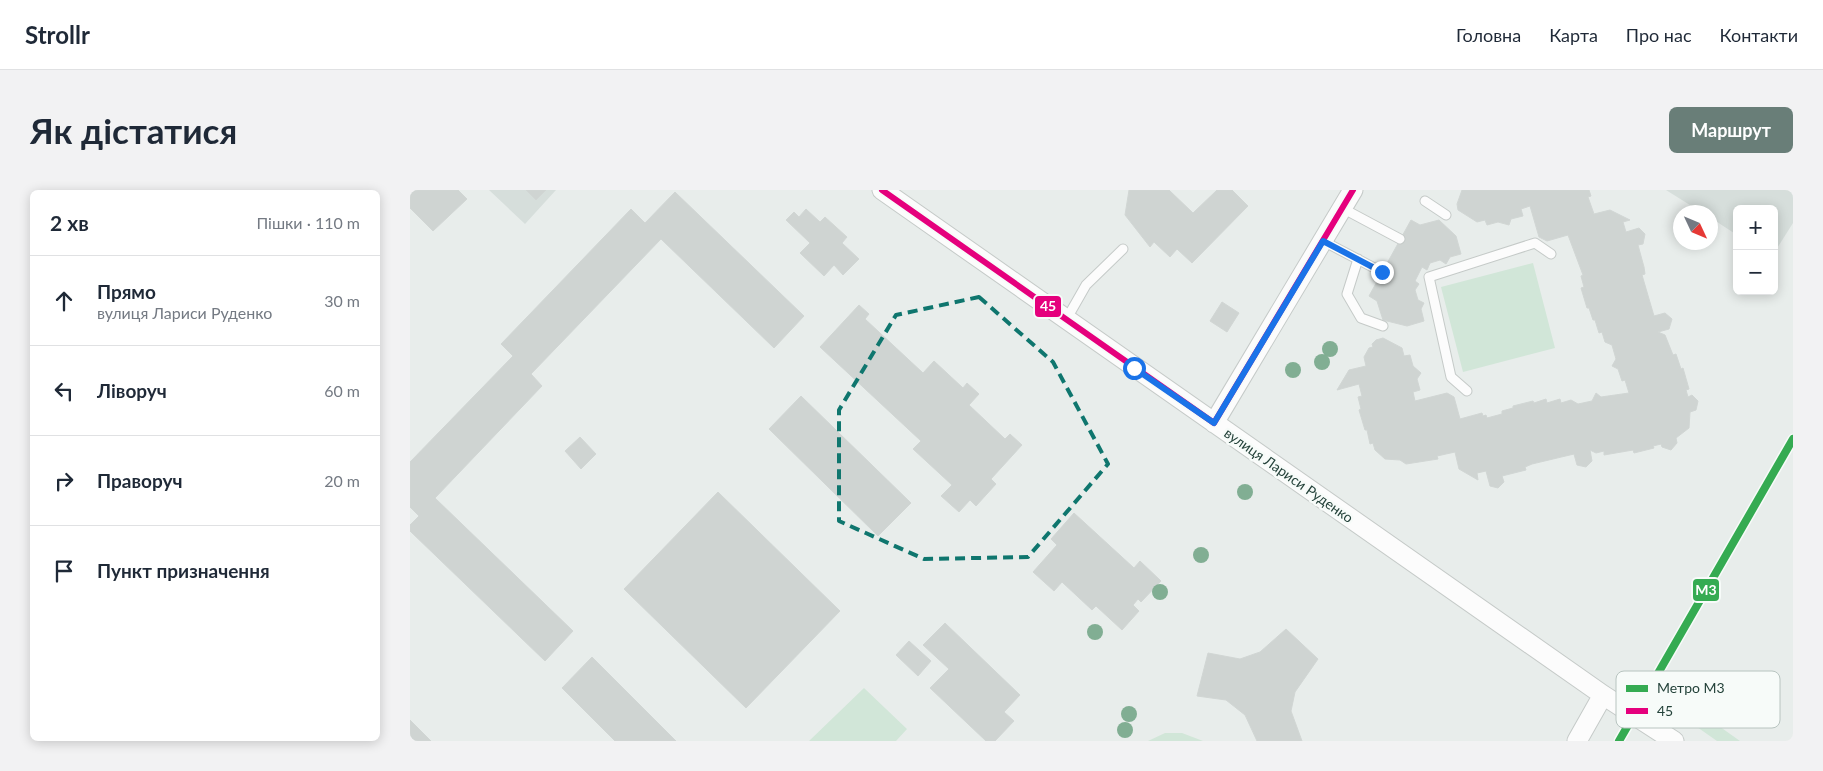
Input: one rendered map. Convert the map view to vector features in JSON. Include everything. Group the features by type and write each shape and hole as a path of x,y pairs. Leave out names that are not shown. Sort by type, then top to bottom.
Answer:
{"street":[{"name":"вулиця Лариси Руденко","path":"882,190 1616,703"},
{"path":"1214,423 1353,190"},
{"path":"1577,741 1603,695"},
{"name":"вулиця Лариси Руденко","path":"1654,728 1674,741"}],"lane":[{"path":"1425,201 1446,215"},
{"path":"1342,208 1400,239"},
{"path":"1323,241 1382,272"},
{"path":"1467,392 1451,377 1429,277 1534,242 1551,254"},
{"path":"1066,320 1086,285 1123,249"},
{"path":"1358,259 1347,294 1361,318 1382,326"}],"highlighted area":[{"path":"979,297 1053,362 1108,464 1028,557 924,559 839,521 839,410 896,315"}],"shaded area":[{"path":"489,190 556,190 525,224"},
{"path":"1666,190 1793,190 1793,223 1778,247 1778,205 1733,205 1733,232 1718,223 1718,205 1690,205"}],"green space":[{"path":"1533,263 1555,348 1463,372 1441,287"},
{"path":"864,688 907,729 896,741 809,741"},
{"path":"1699,728 1722,728 1740,741 1717,741"},
{"path":"1165,733 1182,733 1203,741 1148,741"}],"building":[{"path":"410,190 458,190 467,199 433,231 410,208"},
{"path":"526,190 546,190 536,200"},
{"path":"1129,190 1169,190 1193,213 1217,190 1232,190 1248,206 1192,263 1177,249 1170,257 1154,242 1150,247 1125,215"},
{"path":"1462,190 1589,190 1591,196 1588,197 1594,214 1610,210 1630,220 1623,222 1626,232 1639,228 1645,234 1643,244 1638,245 1645,274 1642,275 1654,316 1665,313 1672,319 1669,329 1658,332 1665,335 1673,355 1676,354 1681,369 1683,368 1689,389 1686,390 1688,397 1692,395 1698,401 1696,410 1690,412 1689,428 1676,438 1677,443 1671,450 1662,447 1661,444 1653,446 1654,448 1634,453 1633,450 1604,455 1604,451 1596,453 1590,450 1592,461 1586,467 1577,465 1574,454 1532,464 1525,467 1526,470 1502,476 1504,482 1498,488 1490,486 1486,471 1477,473 1478,480 1459,469 1455,452 1437,456 1438,459 1406,464 1400,460 1385,459 1375,450 1373,443 1370,444 1359,410 1361,409 1358,397 1362,396 1359,384 1337,390 1349,370 1366,366 1364,357 1369,348 1373,347 1372,344 1376,340 1383,338 1402,348 1404,356 1410,355 1413,366 1421,373 1417,379 1420,390 1413,392 1415,401 1447,393 1454,397 1460,419 1482,413 1487,418 1502,414 1502,411 1513,408 1513,406 1546,399 1547,403 1560,399 1561,403 1571,400 1578,404 1592,401 1596,393 1601,397 1629,393 1625,380 1622,381 1618,369 1612,366 1616,359 1612,345 1605,342 1602,332 1599,333 1595,320 1593,320 1589,308 1587,308 1581,288 1584,287 1581,276 1583,275 1568,235 1547,241 1539,237 1530,206 1521,209 1523,216 1511,219 1509,225 1498,222 1487,225 1485,220 1477,222 1458,210 1457,204"},
{"path":"675,192 804,316 774,348 661,239 531,374 542,386 435,498 573,631 545,661 410,531 410,525 419,516 410,507 410,462 513,356 501,344 631,209 645,223"},
{"path":"806,209 820,222 825,217 847,237 842,243 859,259 843,275 834,265 824,276 800,253 810,243 786,220 794,212 799,217"},
{"path":"1411,220 1420,225 1439,220 1456,236 1461,254 1450,257 1446,264 1440,260 1430,263 1427,270 1422,267 1415,281 1419,284 1415,290 1418,300 1424,303 1421,309 1424,321 1407,326 1383,320 1377,301 1369,296"},
{"path":"1222,302 1239,313 1227,332 1210,321"},
{"path":"859,305 869,314 865,319 923,373 934,361 963,388 967,383 979,394 969,405 1005,439 1010,434 1022,445 991,479 996,484 976,506 970,500 959,512 941,496 952,485 913,449 921,441 820,347"},
{"path":"801,396 911,503 878,536 769,429"},
{"path":"580,437 596,454 581,469 565,451"},
{"path":"718,492 840,611 746,708 624,589"},
{"path":"1074,513 1134,568 1140,561 1161,581 1141,602 1138,599 1133,605 1139,611 1122,630 1096,606 1092,610 1062,582 1054,591 1033,572 1057,545 1051,539"},
{"path":"945,623 1020,695 1004,712 1014,721 995,741 986,741 930,688 949,669 923,645"},
{"path":"1286,629 1318,659 1295,692 1291,711 1302,741 1257,741 1245,715 1226,700 1197,696 1208,653 1240,659 1260,652"},
{"path":"909,641 931,661 918,676 896,655"},
{"path":"592,657 676,741 615,741 562,688"},
{"path":"410,720 431,741 410,741"}],"metro line":[{"name":"M3","path":"1659,671 1793,439"},
{"name":"M3","path":"1619,741 1626,728"}],"transit line":[{"name":"45","path":"882,190 1214,423"},
{"name":"45","path":"1214,423 1353,190"}],"route":[{"path":"1134,368 1214,423 1323,241 1351,254 1382,272"}]}
